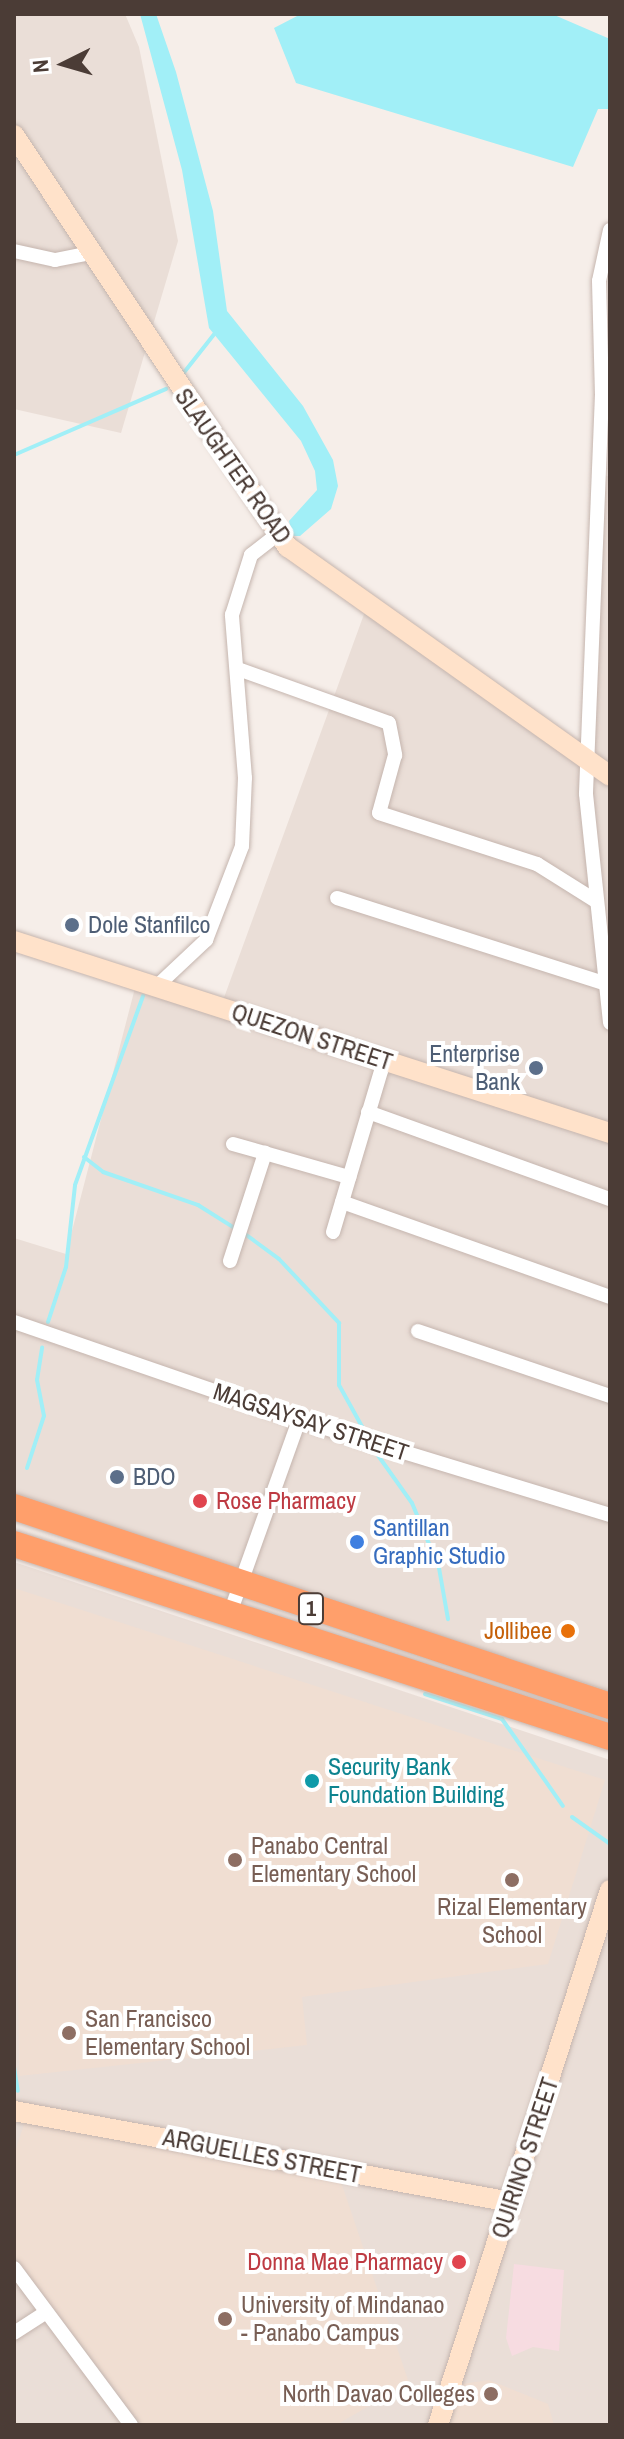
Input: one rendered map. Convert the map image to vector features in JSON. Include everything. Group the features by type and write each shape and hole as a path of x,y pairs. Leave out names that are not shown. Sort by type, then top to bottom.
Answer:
{"highway":[{"name":"1","path":"14,1507 240,1585 610,1706"},
{"name":"1","path":"14,1544 610,1737"}],"street":[{"name":"SLAUGHTER ROAD","path":"14,135 277,535 319,573 610,776"},
{"path":"610,230 599,281 602,394 588,762 596,901 610,1023"},
{"path":"14,251 55,260 91,253"},
{"path":"156,987 206,940 242,846 238,669 230,639 236,590 251,555 277,535"},
{"path":"238,669 389,723 395,755 379,813 537,864 596,901"},
{"path":"337,898 607,984"},
{"name":"QUEZON STREET","path":"14,941 610,1133"},
{"path":"333,1232 384,1061"},
{"path":"368,1112 610,1199"},
{"path":"233,1144 349,1177"},
{"path":"230,1261 265,1153"},
{"path":"342,1202 610,1297"},
{"name":"MAGSAYSAY STREET","path":"14,1322 299,1420 610,1515"},
{"path":"418,1331 610,1396"},
{"path":"230,1613 299,1420"},
{"name":"QUIRINO STREET","path":"438,2425 606,1917 610,1890"},
{"name":"ARGUELLES STREET","path":"15,2116 511,2202"},
{"path":"14,2268 131,2425"},
{"path":"14,2333 46,2312"}],"shaded area":[{"path":"14,14 125,14 139,47 178,241 121,433 14,409"},
{"path":"598,473 610,477 610,1699 14,1507 14,1238 66,1254 135,988 218,1014 367,606 580,757"},
{"path":"14,1562 610,1760 610,2425 14,2425"},
{"name":"Panabo Central Elementary School","path":"14,1588 605,1780 548,1964 302,1997 307,2045 19,2076"},
{"name":"University of Mindanao - Panabo Campus","path":"26,2118 339,2176 409,2383 336,2425 142,2425 14,2255 14,2155"},
{"path":"514,2264 564,2270 559,2351 533,2347 512,2356 506,2338"},
{"name":"North Davao Colleges","path":"489,2380 548,2404 554,2425 448,2425 462,2384"}],"water":[{"path":"140,14 156,14 176,72 213,211 227,311 303,406 333,460 338,486 331,509 300,536 293,536 289,521 317,490 315,471 301,441 209,328 182,170"},
{"path":"301,14 552,14 610,39 610,109 598,109 573,167 296,83 274,28"}],"waterway":[{"path":"182,375 216,332"},
{"path":"14,455 166,389"},
{"path":"48,1322 66,1267 75,1185 143,996"},
{"path":"84,1157 103,1172 198,1205 233,1227"},
{"path":"245,1234 279,1259 339,1323 339,1385 365,1432"},
{"path":"27,1468 44,1416 37,1380 42,1347"},
{"path":"377,1454 412,1503 439,1568 448,1619"},
{"path":"425,1694 502,1719 563,1806"},
{"path":"572,1817 610,1844"},
{"path":"14,2067 18,2091"}],"place":[{"name":"Dole Stanfilco","path":"72,925"},
{"name":"Enterprise Bank","path":"536,1068"},
{"name":"BDO","path":"117,1477"},
{"name":"Rose Pharmacy","path":"200,1501"},
{"name":"Santillan Graphic Studio","path":"357,1542"},
{"name":"Jollibee","path":"568,1631"},
{"name":"Security Bank Foundation Building","path":"312,1781"},
{"name":"Panabo Central Elementary School","path":"235,1860"},
{"name":"Rizal Elementary School","path":"512,1880"},
{"name":"San Francisco Elementary School","path":"69,2033"},
{"name":"Donna Mae Pharmacy","path":"459,2262"},
{"name":"University of Mindanao - Panabo Campus","path":"225,2319"},
{"name":"North Davao Colleges","path":"491,2394"}]}
